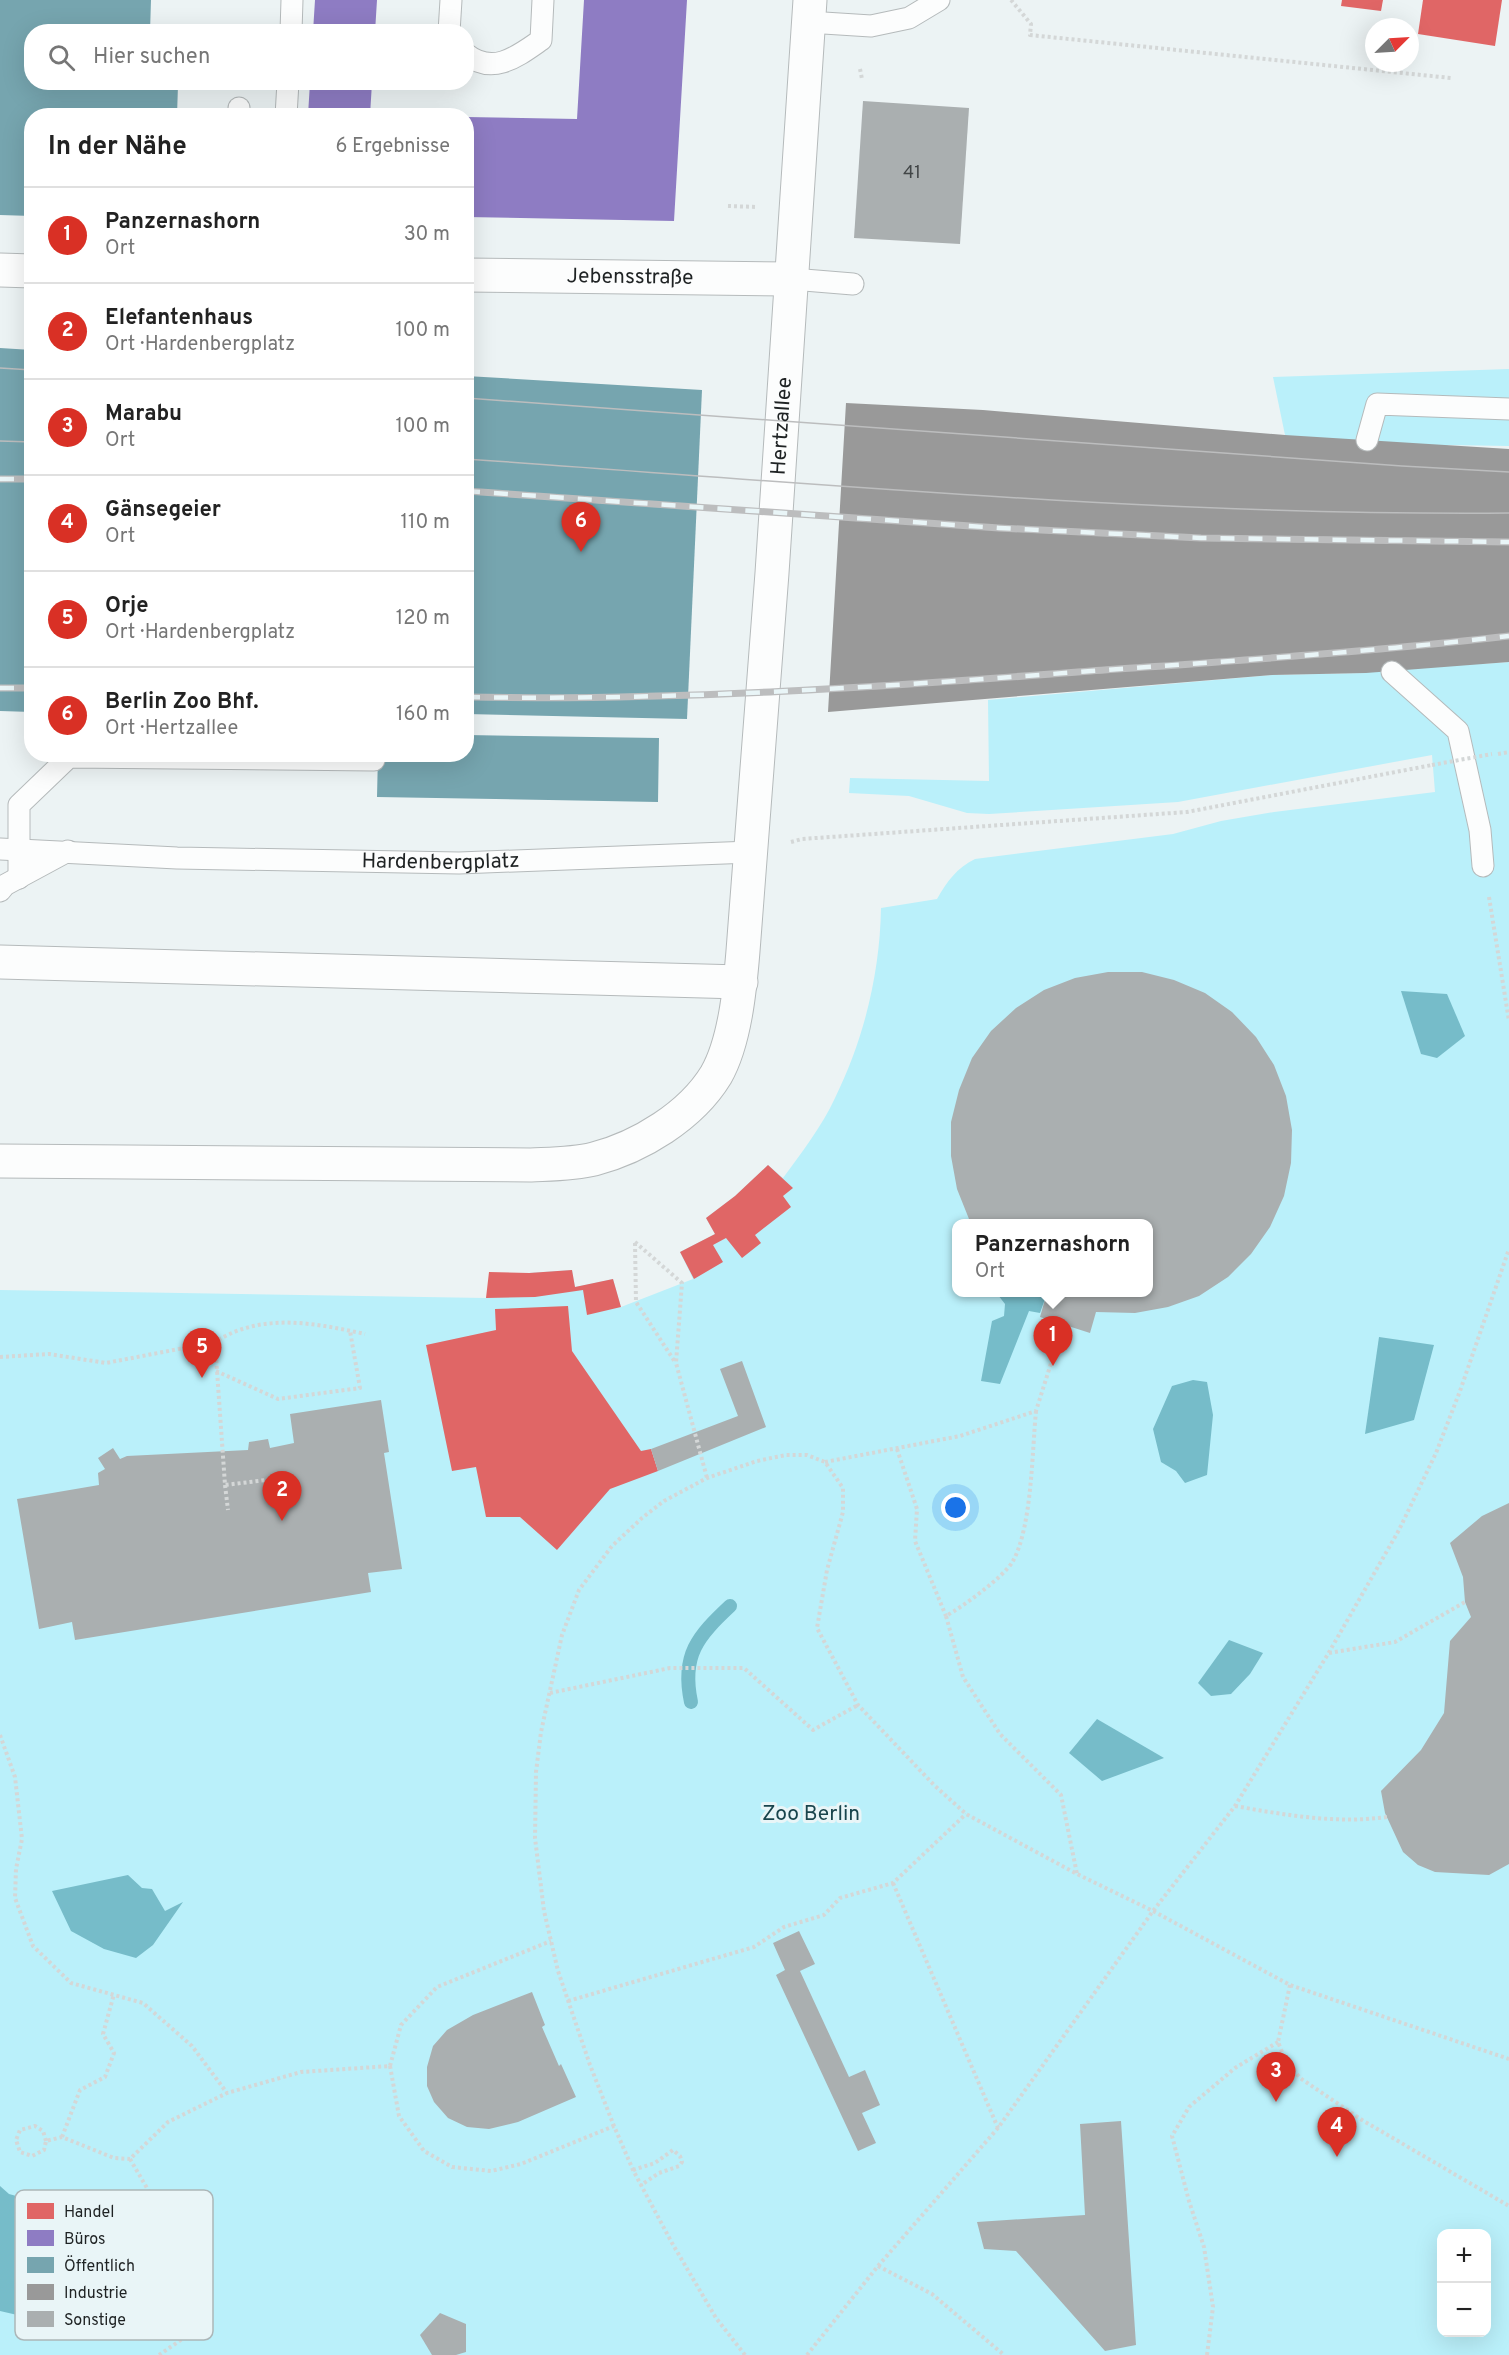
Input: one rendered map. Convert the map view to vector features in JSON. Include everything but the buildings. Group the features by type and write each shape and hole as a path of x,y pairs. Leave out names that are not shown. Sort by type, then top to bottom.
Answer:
{"street":[{"name":"Hertzallee","path":"751,852 809,11"},
{"path":"0,270 24,271"},
{"name":"Jebensstraße","path":"474,275 792,279"},
{"path":"0,1161 531,1165 594,1159 621,1150 652,1134 680,1114 700,1095 716,1074 732,1033 741,982 751,852"},
{"path":"0,962 741,982"}],"lane":[{"path":"291,24 292,0"},
{"path":"450,24 451,0"},
{"path":"474,58 487,64 510,61 541,40 543,0"},
{"path":"809,11 871,26 911,6 939,0"},
{"path":"286,108 288,90"},
{"path":"792,279 853,284"},
{"path":"1367,440 1377,404 1509,409"},
{"path":"1392,672 1458,731 1480,830 1483,866"},
{"path":"19,878 9,849 19,805 64,762"},
{"name":"Hardenbergplatz","path":"9,849 177,858 459,863 751,852"},
{"path":"0,891 5,885 69,851"}],"path":[{"path":"1011,0 1031,24 1030,34 1451,78"},
{"path":"860,69 862,79"},
{"path":"728,206 766,207"},
{"path":"802,839 1187,812 1492,754"},
{"path":"1483,866 1509,1010 1509,1021"},
{"path":"676,1363 682,1283 635,1242 636,1302 676,1363 707,1478"},
{"path":"807,2355 878,2266 998,2128 1153,1911 1235,1806 1328,1654 1399,1530 1436,1453 1509,1249"},
{"path":"0,1357 49,1354 106,1364 215,1342 227,1334 270,1322 319,1324 365,1334"},
{"path":"946,1616 969,1603 1013,1562 1025,1524 1036,1411 1064,1325"},
{"path":"216,1371 278,1399 360,1388 350,1331"},
{"path":"215,1342 228,1510"},
{"path":"745,2355 716,2318 633,2170 614,2126 568,2001 551,1941 538,1875 534,1809 537,1762 562,1635 579,1590 612,1546 664,1501 707,1478 757,1461 786,1455 807,1455 825,1462 897,1449 960,1436 1036,1411"},
{"path":"897,1449 917,1509 915,1542 946,1616 963,1677 1000,1734 1061,1795 1077,1874"},
{"path":"825,1462 843,1488 843,1512 827,1570 817,1628 858,1706 934,1785 966,1814 1290,1985 1509,2059"},
{"path":"225,1485 291,1477"},
{"path":"1328,1654 1395,1642 1465,1602"},
{"path":"550,1693 670,1668 744,1668 813,1730 858,1706"},
{"path":"0,1735 15,1777 22,1839 16,1869 15,1898 33,1946 71,1983 143,2003 192,2046 227,2093"},
{"path":"1235,1806 1300,1818 1370,1819 1387,1817"},
{"path":"568,2001 754,1947 784,1927 824,1915 840,1898 893,1883 966,1814"},
{"path":"893,1883 998,2128"},
{"path":"551,1941 437,1987 401,2025 390,2066 399,2116 424,2151 452,2167 491,2171 521,2164 614,2126"},
{"path":"1290,1985 1278,2042 1285,2059 1300,2078 1362,2120 1509,2206"},
{"path":"63,2137 80,2090 105,2077 114,2053 103,2034 114,1994"},
{"path":"1208,2355 1213,2307 1204,2247 1172,2136 1189,2107 1235,2068 1278,2042"},
{"path":"46,2141 63,2137 114,2158 130,2159 168,2122 227,2093 301,2072 390,2066"},
{"path":"35,2126 43,2131 46,2141 44,2150 32,2156 20,2152 16,2140 21,2130 35,2126"},
{"path":"633,2170 655,2163 673,2150 680,2156 679,2166 659,2173 641,2185"},
{"path":"130,2159 148,2190"},
{"path":"878,2266 932,2294 1004,2355"},
{"path":"159,2355 181,2340"}],"green space":[{"name":"Zoo Berlin","path":"1509,369 1509,446 1448,445 1482,664 1509,662 1509,2355 0,2355 0,1290 486,1298 529,1273 572,1270 575,1287 613,1279 621,1307 693,1279 680,1252 715,1234 706,1218 735,1196 768,1165 783,1178 830,1108 845,1076 862,1029 874,981 881,908 937,899 953,876 975,859 1173,834 1221,821 1274,812 1435,792 1432,755 1178,802 989,814 967,813 909,796 849,793 850,778 989,781 988,700 1272,675 1366,673 1366,638 1300,643 1285,435 1273,377"}],"shaded area":[{"path":"1401,991 1447,994 1465,1036 1437,1058 1421,1054"},
{"path":"1000,1297 1046,1297 1040,1313 1029,1311 1000,1384 981,1381 992,1321 1004,1316 1005,1304"},
{"path":"1379,1337 1434,1345 1414,1420 1365,1434"},
{"path":"1193,1380 1207,1382 1213,1415 1207,1475 1185,1483 1176,1471 1161,1462 1153,1429 1172,1386"},
{"path":"1229,1640 1263,1653 1250,1674 1231,1694 1211,1696 1198,1683"},
{"path":"1097,1719 1164,1758 1102,1781 1069,1753"},
{"path":"128,1875 142,1888 152,1889 165,1911 183,1902 153,1945 136,1958 104,1949 71,1931 52,1891"},
{"path":"0,2186 9,2194 15,2196 15,2314 0,2311"}],"waterway":[{"path":"691,1702 688,1671 695,1648 709,1627 730,1606"}],"tram line":[{"path":"0,368 24,370"},
{"path":"474,399 1509,472"},
{"path":"0,441 24,442"},
{"path":"474,460 1118,504 1379,513 1509,513"}],"railway":[{"path":"0,479 24,479"},
{"path":"474,492 999,528 1201,538 1509,542"},
{"path":"474,697 623,697 779,692 1300,656 1509,636"},
{"path":"0,688 24,688"}],"place":[{"name":"Berlin Zoo Bhf.","path":"581,552"},
{"name":"Panzernashorn","path":"1053,1366"},
{"name":"Orje","path":"202,1378"},
{"name":"Elefantenhaus","path":"282,1521"},
{"name":"Marabu","path":"1276,2102"},
{"name":"Gänsegeier","path":"1337,2157"}]}
